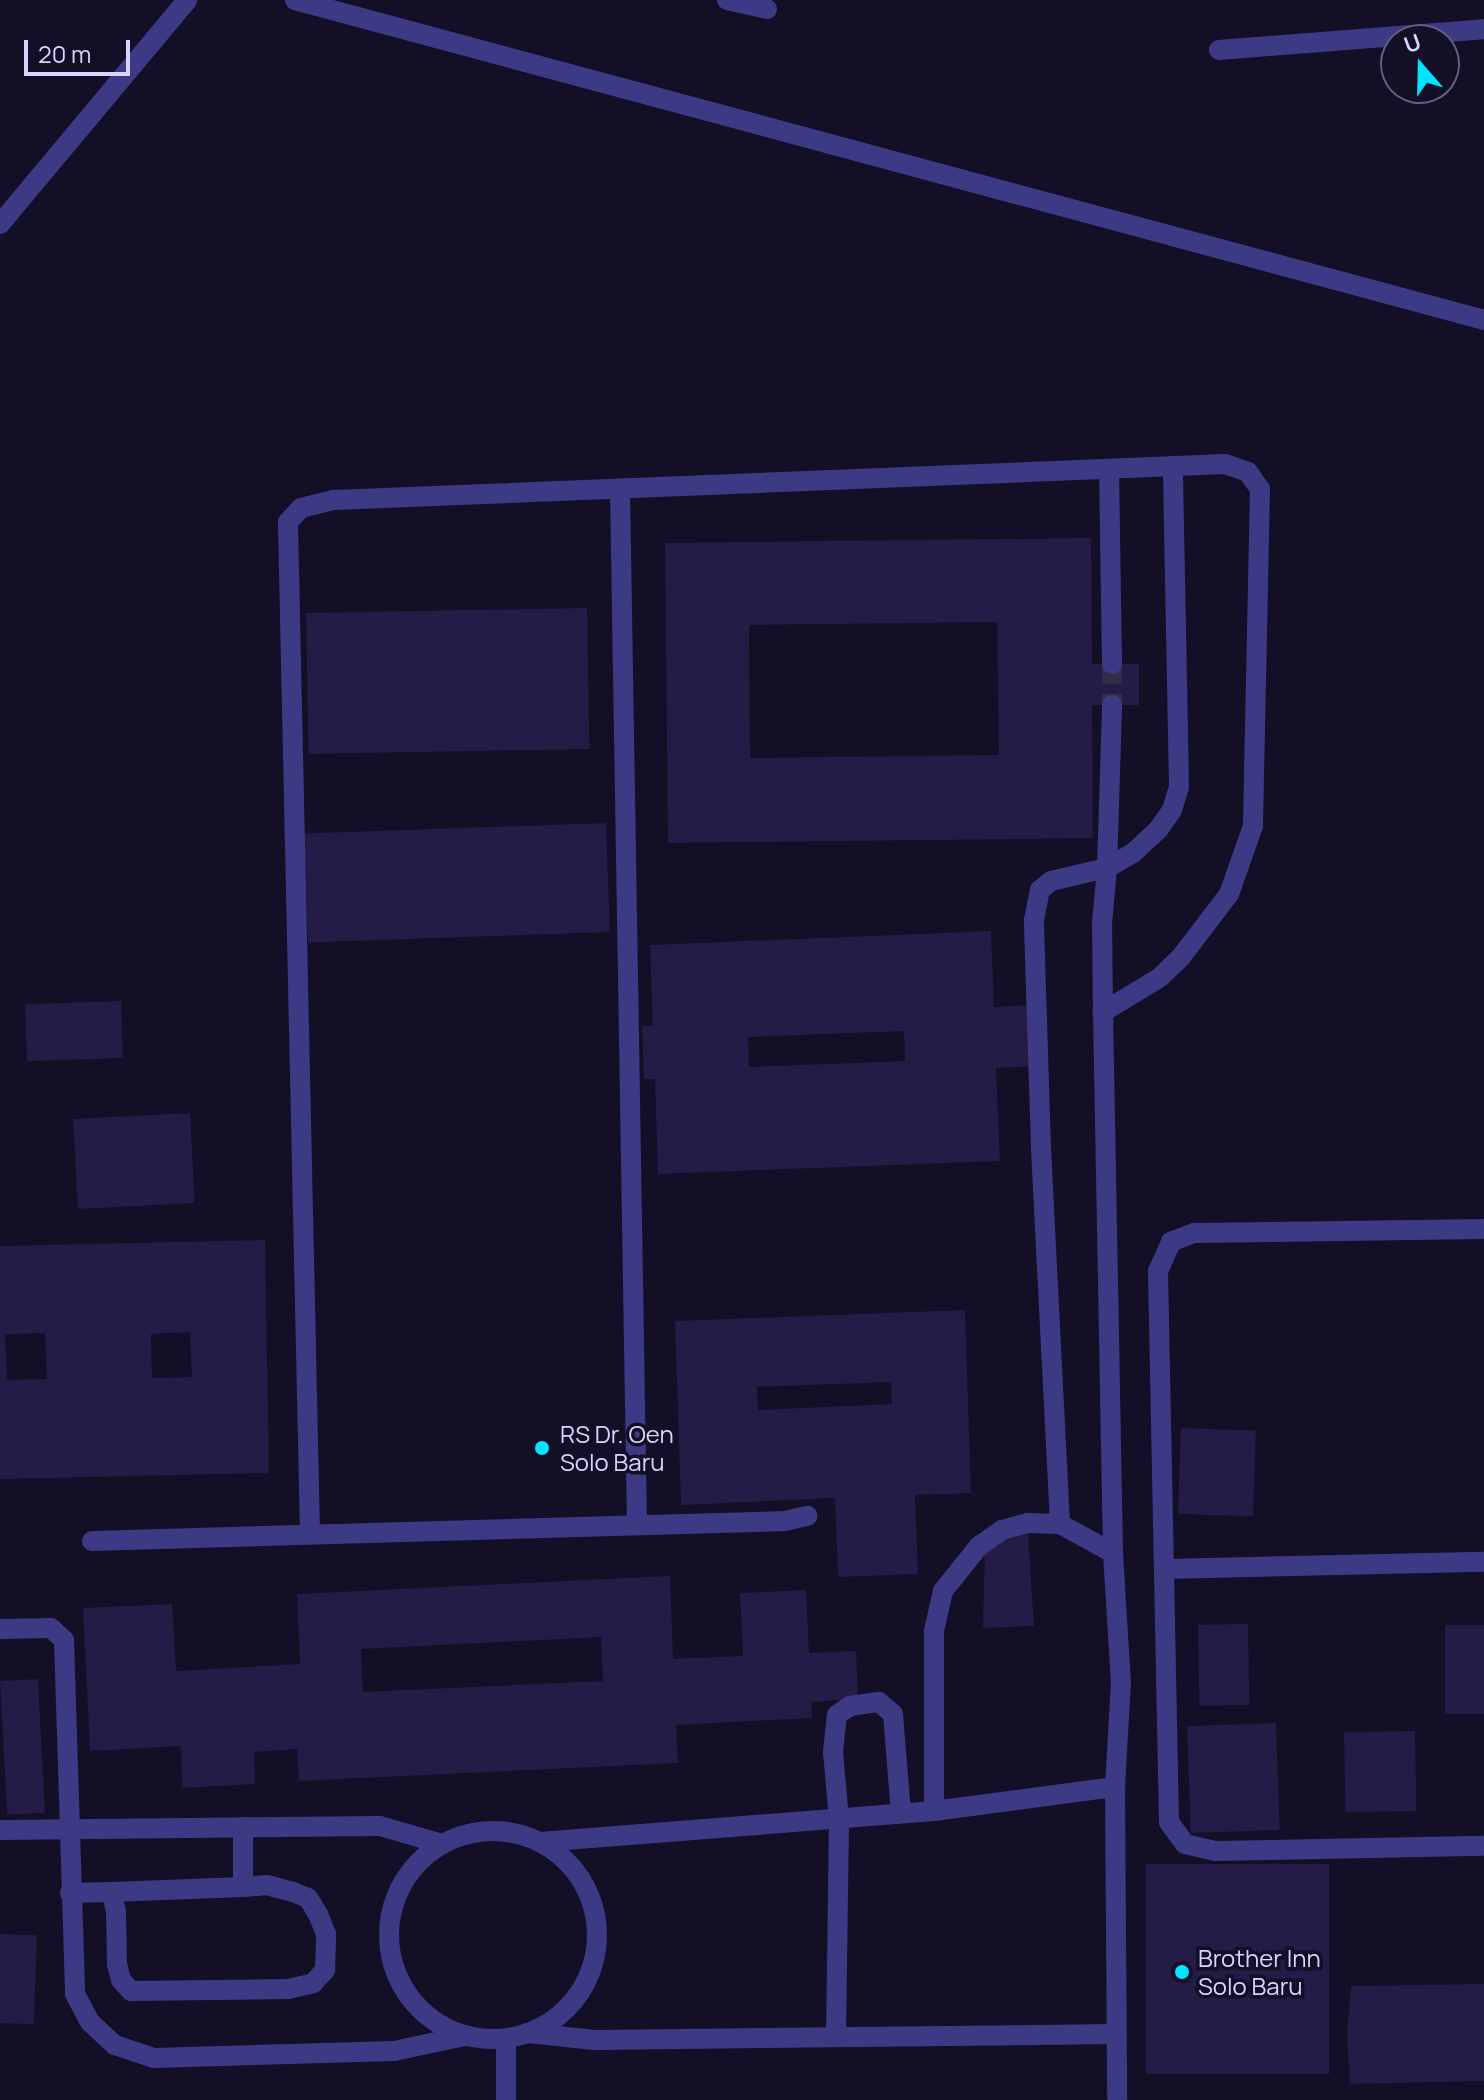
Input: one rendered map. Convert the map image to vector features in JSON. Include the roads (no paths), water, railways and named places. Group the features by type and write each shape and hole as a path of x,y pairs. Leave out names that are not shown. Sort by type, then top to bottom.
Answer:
{"street":[{"path":"0,224 187,0"},
{"path":"295,0 1484,320"},
{"path":"727,0 767,9"},
{"path":"1219,50 1484,29"},
{"path":"310,1533 288,522 301,508 334,500 1225,464 1248,472 1260,489 1253,826 1229,894 1181,957 1159,978 1103,1012"},
{"path":"1060,1524 1041,1148 1034,920 1040,890 1051,881 1107,868 1133,853 1158,830 1172,810 1179,787 1173,466"},
{"path":"1109,470 1112,664"},
{"path":"620,490 637,1524"},
{"path":"1112,705 1107,868 1102,923 1113,1553 1121,1682 1115,1787 1117,2100"},
{"path":"1484,1229 1194,1233 1171,1242 1158,1271 1169,1822 1185,1844 1215,1851 1484,1846"},
{"path":"92,1541 785,1521 807,1516"},
{"path":"934,1811 934,1631 943,1591 979,1546 1002,1530 1028,1523 1060,1524 1113,1553"},
{"path":"1165,1569 1484,1562"},
{"path":"0,1629 51,1628 64,1640 75,1994 90,2022 115,2045 154,2058 394,2051 464,2036 506,2039 528,2033 563,2013 572,2003 588,1981 599,1942 594,1902 575,1867 543,1842"},
{"path":"836,2037 839,1819 833,1752 837,1715 850,1706 879,1702 893,1714 901,1813"},
{"path":"464,2036 433,2020 408,1996 392,1964 388,1930 396,1895 415,1865 442,1844 465,1833 493,1830 543,1842 934,1811 1115,1787"},
{"path":"0,1830 380,1826 442,1844"},
{"path":"243,1827 243,1887"},
{"path":"70,1893 267,1885 308,1898 326,1934 325,1970 313,1983 288,1989 131,1991 121,1980 117,1964 116,1912 112,1892"},
{"path":"528,2033 595,2040 1115,2034"},
{"path":"506,2039 506,2100"}],"tunnel":[{"path":"1112,664 1112,705"}],"place":[{"name":"RS Dr. Oen Solo Baru","path":"542,1448"},
{"name":"Brother Inn Solo Baru","path":"1182,1972"}]}
